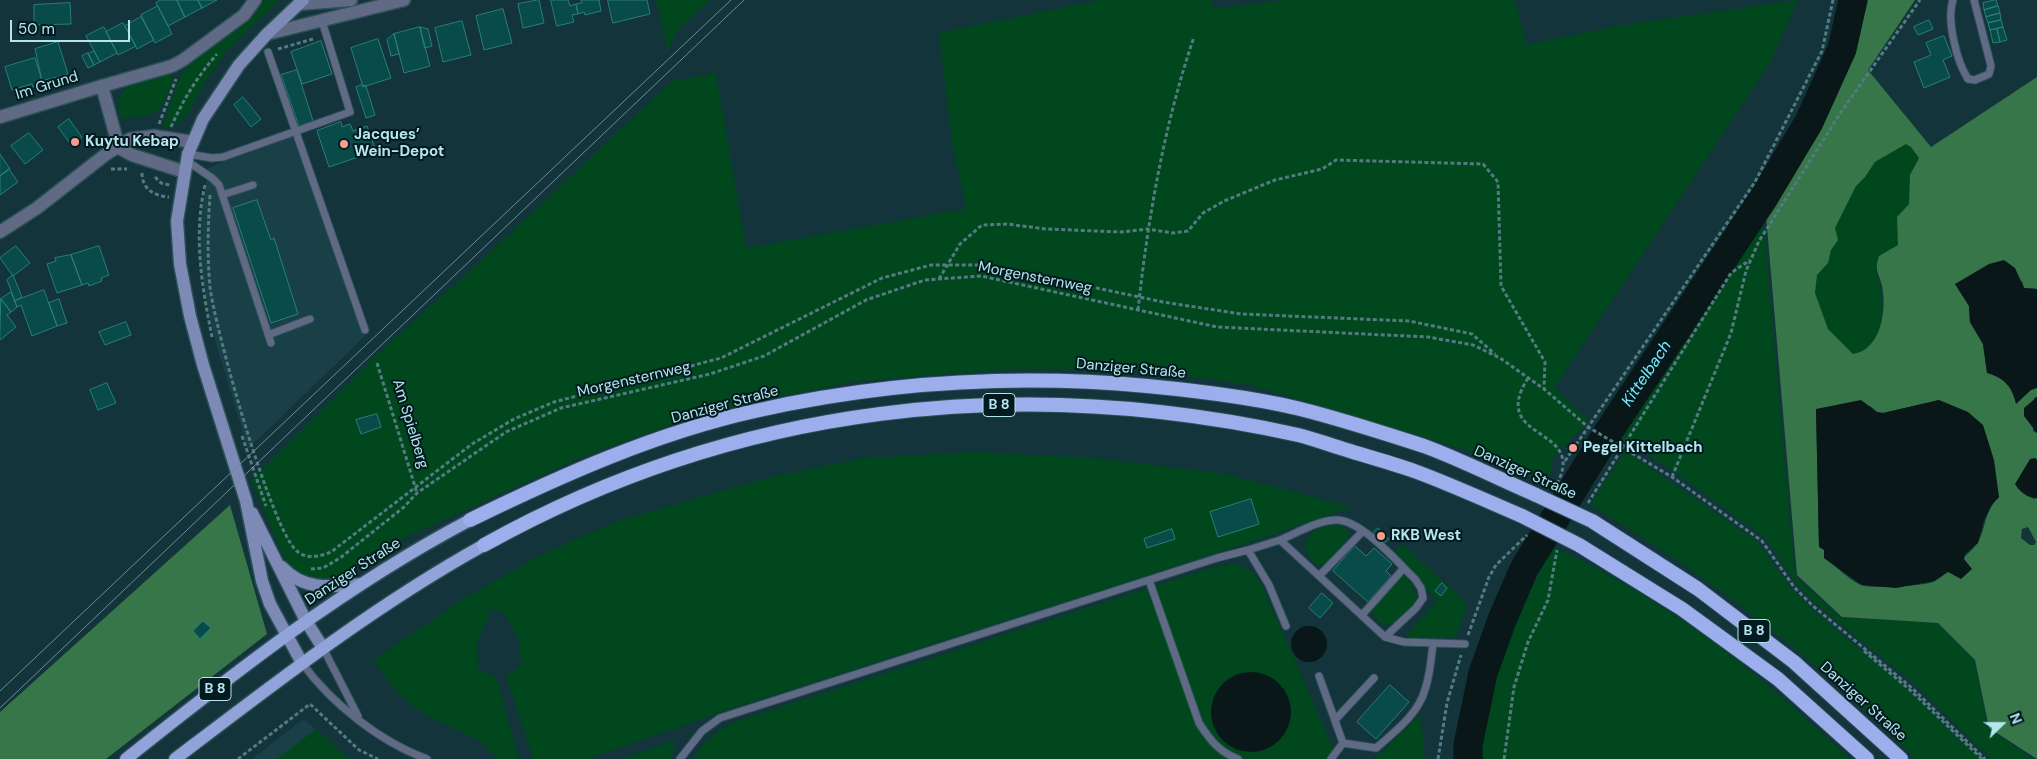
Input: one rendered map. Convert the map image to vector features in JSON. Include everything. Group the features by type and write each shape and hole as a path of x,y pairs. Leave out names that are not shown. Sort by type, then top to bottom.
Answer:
{"highway":[{"name":"Danziger Straße","path":"470,520 520,495 630,450 754,411 862,391 972,380 1084,380 1200,391 1310,411 1425,447 1592,521 1698,588 1794,662 1901,759"},
{"name":"B 8","path":"484,545 532,518 592,492 702,451 757,435 864,415 972,405 1083,406 1186,415 1300,436 1415,471 1522,516 1579,545 1682,609 1778,679 1867,759"}],"main road":[{"name":"Danziger Straße","path":"301,2 267,34 239,65 203,119 188,157 177,221 180,264 203,366 246,501 262,581 270,604 302,663"},
{"name":"Danziger Straße","path":"246,501 306,621 323,648"},
{"name":"Danziger Straße","path":"126,759 240,668 306,621 361,584 470,520"},
{"name":"B 8","path":"175,759 302,663 389,602 484,545"},
{"path":"277,562 300,582 326,588 361,584"}],"street":[{"name":"Im Grund","path":"0,117 172,66 244,15 255,0"},
{"path":"301,2 350,0"},
{"path":"267,34 399,0"},
{"path":"102,86 119,148 132,155 188,157"},
{"path":"0,232 37,208 105,155 119,148 130,139 142,136 166,137 188,157"}],"lane":[{"path":"1952,0 1951,19 1962,69 1968,79 1976,80 1989,74 1991,66 1974,0"},
{"path":"188,157 212,158 223,156 350,112 322,21"},
{"path":"268,52 365,330"},
{"path":"188,157 219,185 271,343"},
{"path":"222,195 253,185"},
{"path":"268,335 310,319"},
{"path":"680,759 702,731 720,718 1148,580 1280,540 1322,522 1348,521 1363,531 1418,583 1423,598 1416,608 1385,637"},
{"path":"1320,576 1363,531"},
{"path":"1280,540 1385,637 1404,642 1465,644"},
{"path":"1248,550 1269,585 1286,626"},
{"path":"1362,615 1404,568"},
{"path":"1148,580 1199,723 1212,743 1228,756 1238,759"},
{"path":"1343,743 1376,748 1411,715 1426,692 1433,643"},
{"path":"323,648 359,719"},
{"path":"302,663 334,701 408,752 427,759"},
{"path":"1319,676 1343,743"},
{"path":"1335,720 1374,678"},
{"path":"1331,759 1343,743"}],"path":[{"path":"1553,491 1562,476 1565,461 1755,182 1822,51 1833,0"},
{"path":"1672,476 1731,333 1750,260 1771,222 1841,112 1920,0"},
{"path":"1138,310 1147,229 1179,81 1194,37"},
{"path":"171,127 182,102 200,74 221,49"},
{"path":"157,128 183,60"},
{"path":"939,279 960,244 982,225 1007,224 1046,229 1121,232 1147,229 1173,233 1188,230 1203,213 1224,201 1275,180 1322,169 1336,160 1483,164 1498,182 1502,286 1546,362 1544,388"},
{"path":"142,172 142,180 146,188 154,194 164,196"},
{"path":"198,188 204,188 210,195 208,237 210,288 218,333 232,386 270,496 290,542 298,552 319,557 331,552 472,444 514,419 554,402 721,358 882,278 931,265 987,265 1140,297 1241,314 1409,321 1472,334 1500,358"},
{"path":"202,199 199,263 213,345"},
{"path":"1623,446 1731,273 1750,260"},
{"name":"Morgensternweg","path":"306,567 323,568 340,558 404,507 417,493 506,432 561,408 710,374 764,356 866,300 925,280 981,276 1217,327 1428,337 1473,345 1500,358 1544,388 1588,427 1645,459"},
{"name":"Am Spielberg","path":"377,363 417,493"},
{"path":"1528,378 1517,398 1519,414 1526,424 1559,449 1565,461"},
{"path":"240,431 268,512"},
{"path":"1645,459 1672,476 1762,541 1794,588 1912,688 1983,759"},
{"path":"1645,459 1760,541 1793,589 1812,608 1910,690 1983,759"},
{"path":"1438,759 1447,703 1465,644 1492,571 1530,530"},
{"path":"1504,759 1514,687 1528,642 1548,600"},
{"path":"238,759 310,704 359,750 378,759"}],"shaded area":[{"path":"294,134 365,336 248,449 213,334 200,263 201,219 208,168"},
{"path":"2004,260 2015,268 2024,288 2037,289 2037,388 2031,390 2016,404 2010,388 2003,380 1987,373 1983,344 1970,322 1969,306 1955,284 1989,264"},
{"path":"2037,397 2037,433 2024,416 2024,408"},
{"path":"1861,400 1877,412 1883,413 1939,400 1968,412 1983,425 1994,460 1999,497 1992,504 1984,520 1978,543 1965,554 1964,559 1972,569 1961,579 1948,572 1934,581 1896,588 1862,585 1824,558 1824,550 1819,547 1816,409"},
{"path":"2035,458 2037,460 2037,498 2024,494 2015,484 2030,459"},
{"path":"1309,626 1321,632 1327,644 1321,656 1309,662 1297,656 1291,644 1297,632"},
{"path":"1251,672 1266,675 1279,684 1288,697 1291,712 1288,727 1279,740 1266,749 1251,752 1236,749 1223,740 1214,727 1211,712 1214,697 1223,684 1236,675"},
{"path":"302,720 306,721 350,759 252,759"}],"green space":[{"path":"264,0 279,0 228,49 205,82 187,115 180,122 162,129 184,71 198,56 239,29 257,11"},
{"path":"656,0 710,0 676,32 668,52"},
{"path":"1100,0 1212,0 1214,9 1287,0 1515,0 1526,45 1616,26 1798,0 1770,63 1554,388 1589,420 1552,459 1549,486 1469,451 1251,385 1133,369 1003,370 858,381 751,402 695,416 582,457 406,537 348,572 326,580 300,575 291,567 283,555 251,480 378,353 470,271 672,81 716,73 746,248 966,209 952,143 939,33"},
{"path":"1858,0 1915,0 1868,70 1931,147 2037,77 2037,289 2024,288 2022,281 1955,284 1969,306 1970,322 1983,344 1987,372 2002,379 2013,392 2037,388 2037,397 2034,398 2033,431 2037,433 2037,460 2035,458 2033,499 2037,498 2037,759 1989,728 1975,660 1938,623 1842,617 1797,575 1765,204 1810,131 1846,54","holes":["1906,144 1911,147 1919,158 1910,175 1909,204 1897,217 1898,245 1879,256 1877,269 1882,286 1884,306 1880,328 1870,345 1862,351 1853,354 1828,329 1815,293 1817,275 1828,263 1831,250 1838,240 1835,228 1856,186 1875,162","1939,400 1999,497 1990,509 1976,546 1950,570 1933,582 1919,585 1875,587 1861,585 1824,558 1824,550 1819,546 1816,409 1870,406 1877,412 1883,413","2028,527 2036,542 2034,545 2030,545 2021,538 2022,529"]},
{"path":"165,72 172,75 173,80 161,107 151,114 122,119 119,99 123,92 137,82"},
{"path":"1906,144 1919,157 1910,175 1909,204 1897,217 1898,245 1875,270 1879,281 1882,306 1882,319 1879,331 1873,342 1865,350 1853,354 1828,329 1815,293 1817,275 1828,263 1831,250 1838,240 1834,229 1856,186 1875,162"},
{"path":"1762,207 1795,576 1841,618 1937,623 1974,660 1988,728 2033,759 1991,759 1916,685 1816,604 1797,585 1765,538 1676,473 1614,434"},
{"path":"1625,451 1757,541 1792,589 1811,608 1908,690 1980,759 1915,759 1840,687 1761,621 1677,560 1590,505"},
{"path":"974,452 1095,458 1225,474 1351,507 1254,541 736,707 587,759 533,759 506,676 521,665 519,639 503,612 490,609 486,624 477,640 477,667 496,678 519,759 497,759 491,751 475,738 420,711 398,692 374,660 461,600 539,556 617,521 774,476 864,458"},
{"path":"230,505 267,634 106,759 0,759 0,712"},
{"path":"1334,525 1343,525 1347,530 1348,538 1326,563 1319,566 1308,555 1306,550 1307,539 1316,530"},
{"path":"1402,544 1467,603 1456,638 1408,638 1407,635 1438,600 1391,556"},
{"path":"1547,544 1635,590 1692,627 1746,667 1850,759 1472,759 1473,740 1477,722 1498,645 1515,603"},
{"path":"1236,564 1251,571 1260,581 1338,759 693,759 713,735 741,720 1220,565"},
{"path":"1403,575 1408,577 1417,598 1401,618 1388,625 1381,624 1376,619 1372,609"},
{"path":"1420,715 1425,759 1374,759"},
{"path":"316,729 350,759 277,759"},
{"path":"670,742 673,743 675,750 670,759 622,759"}],"building":[{"path":"161,0 177,0 185,17 168,26 156,3"},
{"path":"177,0 198,0 202,8 185,17"},
{"path":"198,0 217,0 202,8"},
{"path":"539,0 544,23 523,28 518,4"},
{"path":"551,0 568,0 570,6 576,4 578,14 572,15 574,22 557,26"},
{"path":"581,0 599,0 601,11 585,15 584,12 578,14 576,4 582,3"},
{"path":"608,0 647,0 650,14 613,23"},
{"path":"1996,0 1998,6 1984,10 1983,3"},
{"path":"70,3 71,24 34,25 34,5"},
{"path":"158,6 172,34 155,43 141,15"},
{"path":"1998,6 2000,13 1986,17 1984,10"},
{"path":"503,9 512,43 484,50 476,16"},
{"path":"2000,13 2001,20 1988,23 1986,17"},
{"path":"141,17 154,40 137,49 125,26"},
{"path":"1929,20 1933,29 1918,35 1914,27"},
{"path":"2001,20 2003,27 1990,30 1988,23"},
{"path":"462,21 471,55 443,62 435,28"},
{"path":"123,23 136,46 118,55 106,32"},
{"path":"104,27 117,53 100,62 86,36"},
{"path":"420,27 430,66 404,73 394,34"},
{"path":"420,27 428,29 432,46 425,48"},
{"path":"2003,27 2007,40 2000,42 1997,29"},
{"path":"1997,29 2000,42 1993,43 1990,30"},
{"path":"394,34 399,54 391,56 387,40"},
{"path":"1944,36 1952,56 1943,60 1950,77 1924,88 1914,62 1931,55 1926,43"},
{"path":"378,39 391,78 363,87 351,48"},
{"path":"321,41 332,74 302,84 291,52"},
{"path":"58,42 68,74 42,81 35,49"},
{"path":"94,51 100,62 94,65 88,54"},
{"path":"88,53 94,65 88,68 82,56"},
{"path":"35,58 43,84 33,87 32,84 12,90 5,67"},
{"path":"297,70 313,121 299,126 281,75"},
{"path":"366,86 375,115 366,118 356,87"},
{"path":"243,97 261,119 251,127 234,105"},
{"path":"69,119 82,137 71,145 58,127"},
{"path":"341,122 342,127 350,124 353,131 367,126 376,151 329,167 317,131"},
{"path":"29,133 43,150 25,164 11,146"},
{"path":"0,154 10,169 0,176"},
{"path":"9,169 18,182 0,195 0,176"},
{"path":"257,200 271,240 274,238 298,314 271,323 233,208"},
{"path":"16,246 30,263 13,276 0,258"},
{"path":"99,246 109,275 101,278 102,281 89,286 88,283 82,285 71,255"},
{"path":"71,255 82,285 57,293 47,264 56,261 55,258"},
{"path":"13,275 22,297 15,301 7,280"},
{"path":"44,290 57,326 32,336 21,305 17,307 15,301"},
{"path":"11,292 17,307 11,312 1,299"},
{"path":"1,299 11,312 7,315 16,327 0,340"},
{"path":"59,299 67,323 57,326 49,303"},
{"path":"126,322 131,335 105,345 99,332"},
{"path":"107,383 116,403 98,410 90,390"},
{"path":"377,414 381,427 361,434 356,420"},
{"name":"Pegel Kittelbach","path":"1571,443 1578,447 1574,453 1567,449"},
{"path":"1251,499 1259,524 1218,537 1210,512"},
{"name":"RKB West","path":"1378,528 1389,539 1383,544 1372,534"},
{"path":"1172,529 1175,539 1147,548 1144,539"},
{"path":"1355,546 1366,556 1374,548 1392,564 1386,571 1391,576 1368,602 1333,571"},
{"path":"1442,583 1447,588 1441,596 1435,591"},
{"path":"1322,593 1333,603 1320,618 1309,608"},
{"path":"203,621 211,628 200,639 193,631"},
{"path":"1390,685 1409,702 1376,739 1357,722"}],"waterway":[{"name":"Kittelbach","path":"1468,759 1468,745 1483,673 1502,620 1524,569 1605,437 1763,199 1809,122 1842,49 1853,0"}],"tram line":[{"path":"0,691 731,0"},
{"path":"0,708 744,0"}],"place":[{"name":"Kuytu Kebap","path":"75,142"},
{"name":"Jacques’ Wein-Depot","path":"344,144"},
{"name":"Pegel Kittelbach","path":"1573,448"},
{"name":"RKB West","path":"1381,536"}]}
